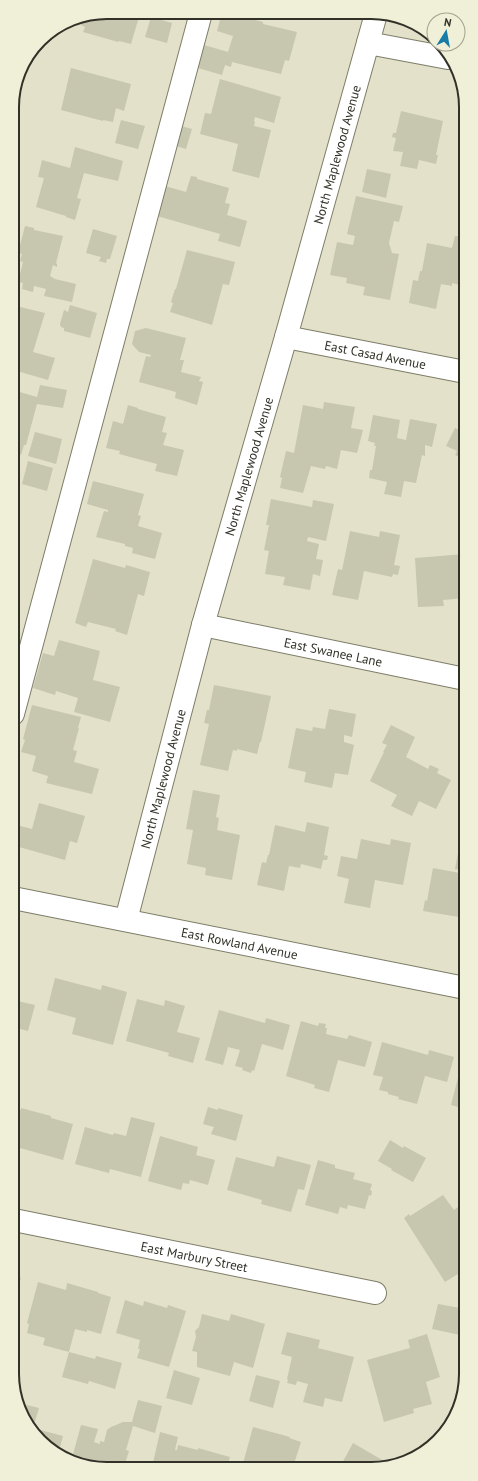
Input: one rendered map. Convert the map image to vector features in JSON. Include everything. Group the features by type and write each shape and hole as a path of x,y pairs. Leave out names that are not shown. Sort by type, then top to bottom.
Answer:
{"street":[{"path":"19,692 199,19"},
{"name":"North Maplewood Avenue","path":"126,920 203,625 286,337 375,19"},
{"path":"368,43 443,57"},
{"name":"East Casad Avenue","path":"286,337 459,371"},
{"name":"East Swanee Lane","path":"203,625 459,678"},
{"name":"East Rowland Avenue","path":"19,899 459,987"},
{"name":"East Marbury Street","path":"19,1221 375,1293"}],"building":[{"path":"138,19 131,44 118,42 83,32 85,27 81,25 82,23 96,20"},
{"path":"150,19 158,19 172,23 167,43 145,37"},
{"path":"220,19 251,19 263,22 263,24 297,32 289,61 285,60 281,74 232,62 231,67 225,65 222,75 198,68 204,45 228,52 233,36 217,31"},
{"path":"71,68 131,84 124,111 116,108 113,122 103,121 61,110"},
{"path":"220,79 281,97 274,123 255,117 254,126 271,130 259,178 232,171 238,144 200,134 205,113 211,114"},
{"path":"401,111 443,121 436,155 438,155 436,164 419,160 417,169 400,166 403,152 393,151 396,138 392,137 393,133 396,133"},
{"path":"121,120 145,126 138,149 115,143"},
{"path":"174,124 192,129 186,149 169,144"},
{"path":"75,147 123,161 118,181 84,173 77,198 81,199 75,220 36,207 44,178 38,177 42,160 70,168"},
{"path":"367,169 391,174 386,198 362,192"},
{"path":"191,176 229,188 225,203 230,204 227,215 247,221 240,247 218,241 220,234 157,216 165,186 186,192"},
{"path":"356,196 403,206 399,222 394,221 389,243 392,253 399,254 390,300 363,295 365,287 346,283 347,278 330,275 337,242 353,245 355,236 347,234"},
{"path":"25,226 34,228 34,230 63,236 56,263 57,267 53,265 50,276 55,279 76,284 72,302 44,296 46,289 34,286 33,292 22,289 23,283 19,282 19,278 23,262 20,261 22,254 19,253"},
{"path":"93,229 117,236 110,259 107,259 106,263 99,261 101,257 86,253"},
{"path":"455,236 459,236 459,285 452,283 452,286 441,284 436,309 409,303 413,280 418,281 420,271 422,271 427,243 452,248"},
{"path":"187,250 235,262 229,285 223,284 212,325 170,312 173,303 171,302"},
{"path":"70,305 97,313 90,338 64,331 64,328 61,327 60,324 64,310 68,312"},
{"path":"19,307 45,313 33,352 55,358 48,380 19,372"},
{"path":"146,328 186,338 180,360 184,360 181,372 201,377 199,381 203,382 197,405 175,398 176,392 139,382 146,356 150,357 151,355 139,352 132,344 135,331"},
{"path":"40,385 67,390 63,408 37,404 26,445 24,445 21,455 19,454 19,392 37,397"},
{"path":"324,402 355,407 351,428 363,430 357,453 341,450 337,469 326,466 325,469 311,466 303,493 280,488 282,478 280,477 286,451 294,453 303,405 323,409"},
{"path":"128,405 166,417 162,432 167,433 163,445 184,450 177,476 155,471 157,464 119,454 120,451 106,448 113,421 123,424"},
{"path":"373,415 400,420 397,438 406,440 410,419 437,424 432,447 425,445 425,456 422,455 416,483 404,481 401,497 384,494 387,482 369,478 370,470 372,470 376,446 374,446 375,443 368,441"},
{"path":"455,428 459,430 459,457 455,455 457,451 446,446"},
{"path":"35,432 62,439 56,464 28,456"},
{"path":"28,461 53,468 47,491 22,484"},
{"path":"93,481 144,494 138,515 141,516 138,526 162,533 155,559 132,553 133,548 125,546 125,544 96,537 104,511 108,512 108,510 87,504"},
{"path":"271,499 312,507 313,500 334,504 326,541 308,537 307,541 319,544 316,559 323,560 320,576 313,574 310,590 283,585 285,577 265,574 269,551 264,550 269,525 266,525"},
{"path":"350,531 379,537 380,531 400,535 394,565 400,566 398,575 393,574 392,577 364,571 358,600 332,595 338,569 342,570"},
{"path":"459,554 459,599 443,600 444,606 418,607 415,558"},
{"path":"93,559 125,568 126,565 150,572 144,596 138,594 127,635 115,631 116,629 88,622 86,627 75,623"},
{"path":"59,640 100,651 93,680 120,687 110,722 74,712 78,698 56,691 55,695 33,688 43,653 54,656"},
{"path":"214,685 271,696 257,754 237,749 237,751 233,750 228,771 200,765 209,724 204,723 207,710 209,710"},
{"path":"32,705 81,717 73,750 77,751 74,762 99,769 92,794 46,783 48,776 32,771 36,756 21,752"},
{"path":"329,709 356,714 352,737 344,735 344,742 354,745 348,775 335,773 332,788 304,782 306,772 288,768 296,728 312,731 313,727 325,729"},
{"path":"391,725 415,737 406,757 428,769 430,765 439,769 437,773 451,780 436,809 419,801 412,816 391,806 397,795 370,781 387,745 382,743"},
{"path":"193,790 220,795 216,817 219,818 217,830 240,835 232,880 205,875 206,868 187,864 193,830 186,829"},
{"path":"39,803 85,816 77,843 70,841 65,860 19,847 19,826 32,829"},
{"path":"307,822 329,827 324,855 328,856 327,860 323,860 321,869 301,864 300,868 289,866 284,891 257,885 262,862 266,863 269,855 275,825 305,832"},
{"path":"361,839 390,845 391,839 411,843 403,885 375,880 370,908 344,903 349,879 337,876 341,856 357,859"},
{"path":"459,848 459,870 455,869"},
{"path":"433,868 459,873 459,917 423,911 425,900 427,901"},
{"path":"55,978 101,990 102,985 127,992 113,1045 72,1034 76,1018 47,1010"},
{"path":"137,999 164,1006 165,1000 185,1006 177,1032 200,1038 193,1063 168,1056 169,1053 126,1041"},
{"path":"19,1001 35,1005 28,1031 19,1029"},
{"path":"219,1010 265,1023 266,1018 290,1025 283,1050 262,1044 254,1071 252,1070 251,1073 242,1070 243,1068 235,1066 240,1050 228,1047 223,1065 205,1060"},
{"path":"301,1021 318,1026 319,1023 326,1024 326,1034 347,1039 349,1035 372,1042 365,1067 338,1060 329,1092 314,1088 315,1085 286,1076"},
{"path":"382,1042 428,1055 429,1050 454,1057 447,1082 425,1076 417,1104 398,1099 399,1097 379,1090 383,1077 373,1075"},
{"path":"459,1074 459,1107 451,1105"},
{"path":"208,1107 218,1110 218,1108 243,1115 236,1141 211,1134 214,1127 203,1124"},
{"path":"21,1108 73,1124 63,1160 20,1148 19,1152 19,1110 21,1110"},
{"path":"131,1117 155,1123 141,1177 110,1169 109,1173 75,1164 85,1127 113,1135 114,1133 126,1136"},
{"path":"160,1136 198,1147 196,1155 215,1160 208,1185 190,1180 189,1184 183,1183 181,1190 148,1181"},
{"path":"390,1140 403,1148 404,1146 426,1158 413,1182 378,1161"},
{"path":"277,1156 311,1165 304,1190 298,1189 291,1212 261,1204 262,1200 227,1190 236,1157 274,1167"},
{"path":"318,1160 335,1165 335,1168 355,1173 353,1179 372,1184 370,1190 372,1191 371,1196 369,1195 365,1209 348,1205 347,1209 340,1207 338,1214 305,1205"},
{"path":"443,1195 454,1210 458,1207 459,1273 445,1282 404,1218 409,1214 410,1216"},
{"path":"38,1282 66,1290 67,1283 111,1297 101,1334 87,1330 87,1332 75,1329 69,1352 43,1345 45,1338 27,1333 29,1324 27,1323"},
{"path":"125,1300 143,1306 144,1301 167,1308 168,1305 186,1311 169,1367 137,1358 140,1349 138,1349 140,1340 116,1333"},
{"path":"438,1304 459,1308 459,1335 432,1329"},
{"path":"202,1314 229,1321 231,1314 265,1324 253,1368 234,1362 230,1376 197,1367 197,1352 192,1351 196,1337 195,1331 199,1327"},
{"path":"287,1332 320,1340 318,1348 354,1357 342,1402 325,1398 323,1407 303,1402 308,1384 297,1381 296,1385 287,1383 292,1357 281,1354"},
{"path":"427,1334 440,1377 426,1382 432,1404 413,1409 414,1413 384,1422 367,1360 410,1348 408,1340"},
{"path":"69,1352 95,1359 96,1356 122,1363 115,1389 89,1381 88,1384 62,1377"},
{"path":"174,1370 200,1378 192,1405 166,1398"},
{"path":"256,1375 280,1381 273,1408 249,1401"},
{"path":"138,1400 162,1406 155,1433 133,1426 126,1450 129,1451 126,1462 96,1461 73,1455 81,1425 98,1429 94,1442 100,1444 100,1441 104,1442 107,1430 111,1427 123,1422 132,1422"},
{"path":"25,1404 39,1408 34,1424"},
{"path":"253,1427 290,1437 289,1438 301,1442 295,1462 243,1462"},
{"path":"38,1429 63,1436 60,1448 53,1444"},
{"path":"160,1432 178,1437 175,1450 177,1450 178,1445 198,1450 198,1448 230,1457 228,1462 153,1462"},
{"path":"353,1443 384,1461 371,1462 343,1462"}]}
